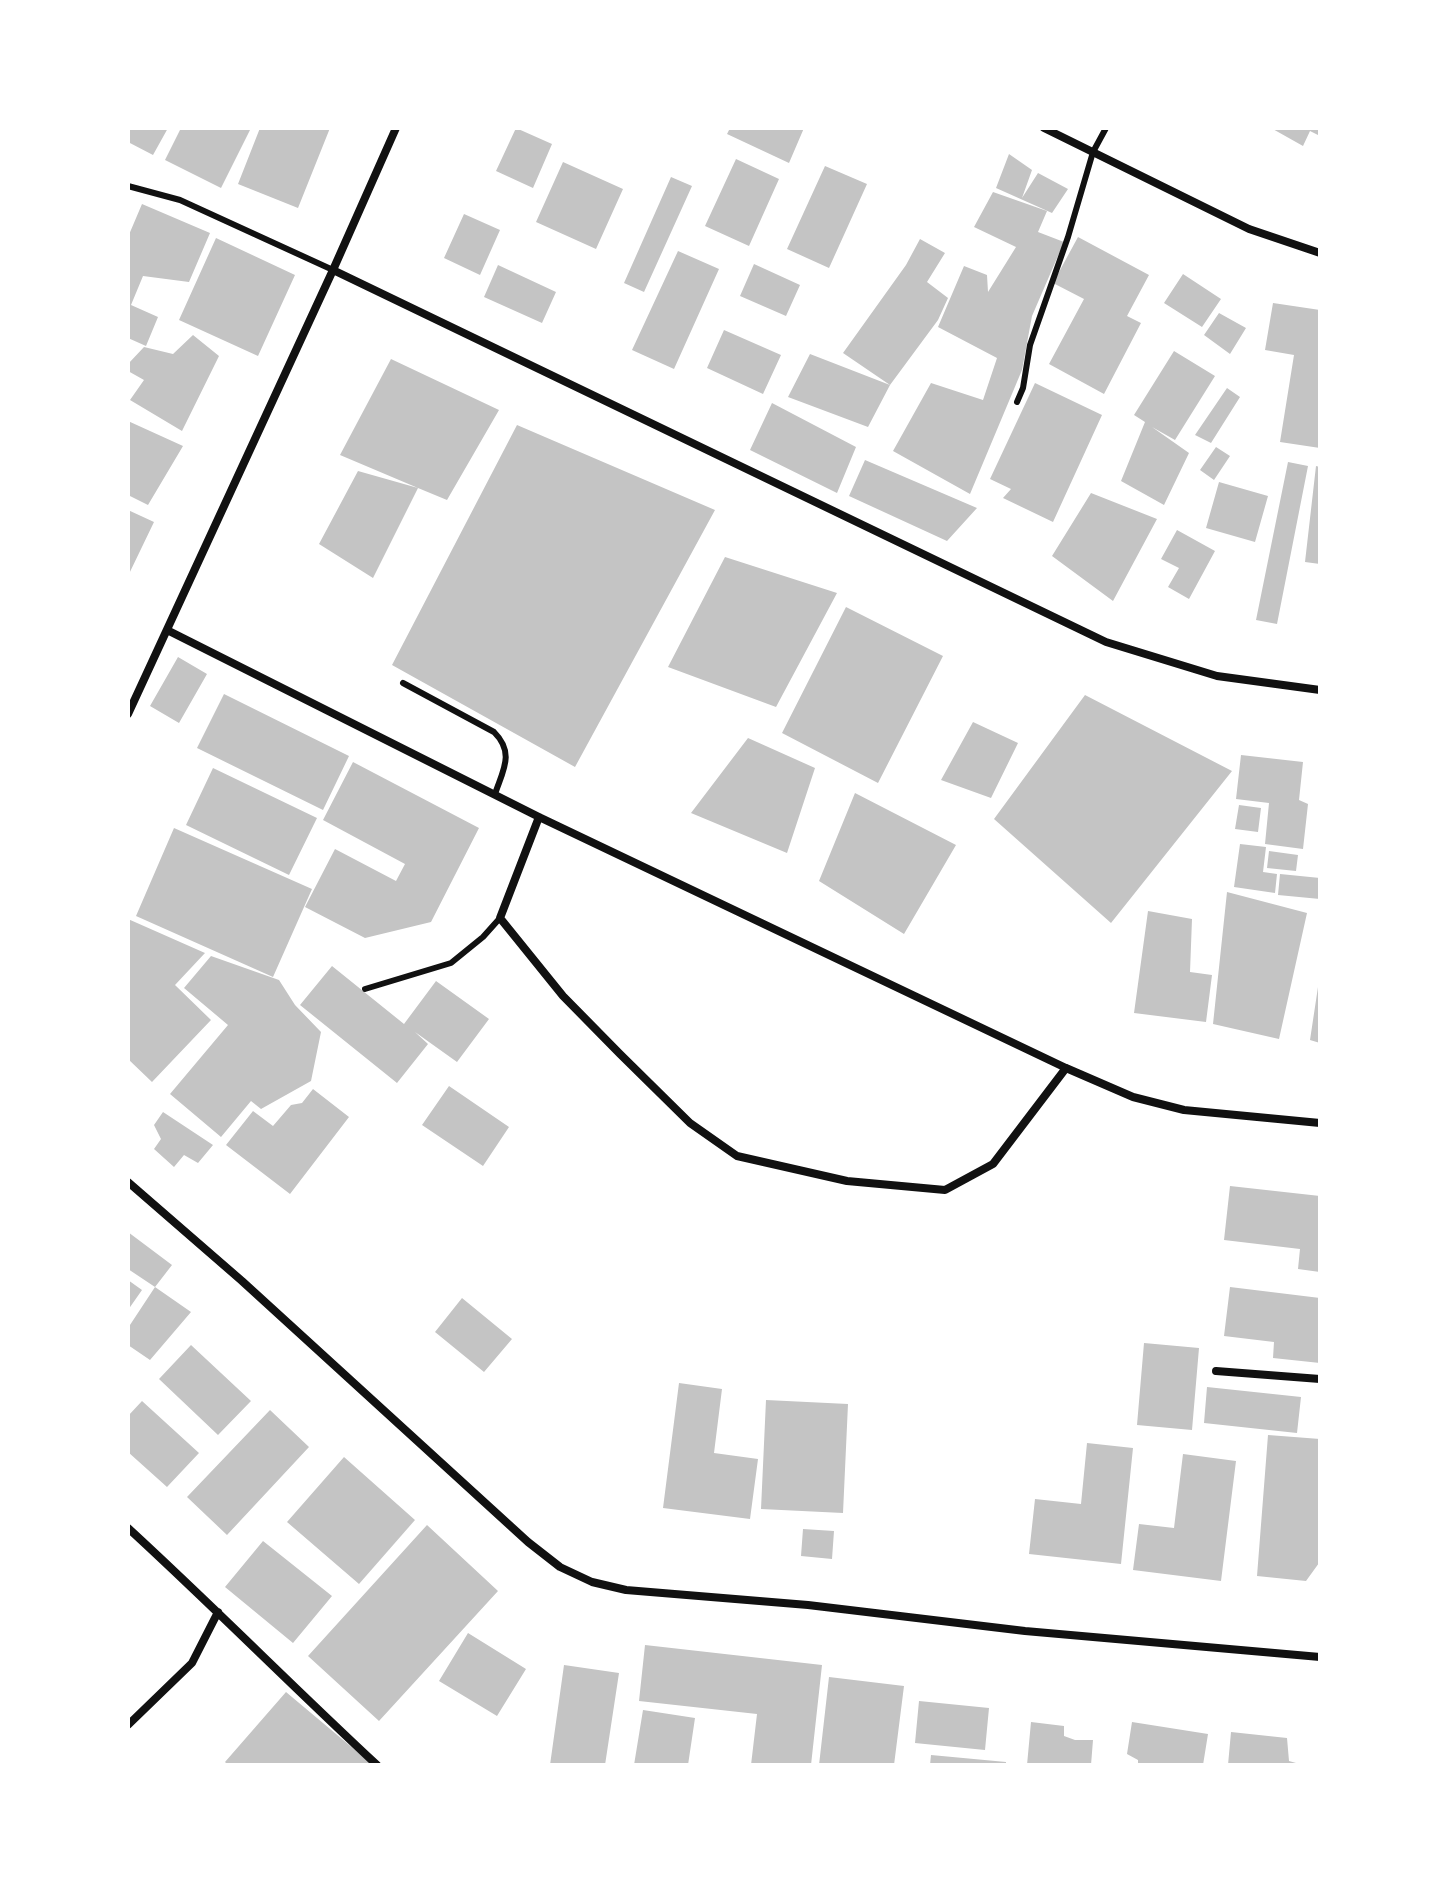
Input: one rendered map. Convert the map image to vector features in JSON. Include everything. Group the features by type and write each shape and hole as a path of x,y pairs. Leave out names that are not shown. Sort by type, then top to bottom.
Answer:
{"street":[{"path":"128,714 396,128"},
{"path":"1044,128 1249,229 1320,253"},
{"path":"333,270 1106,642 1217,676 1320,690"},
{"path":"167,630 539,817 1133,1097 1184,1110 1320,1123"},
{"path":"539,817 500,918 563,996 620,1054 690,1123 737,1156 847,1181 945,1190 993,1164 1066,1068"},
{"path":"128,1182 242,1281 528,1542 560,1567 592,1582 626,1590 808,1605 1025,1631 1320,1657"},
{"path":"1216,1371 1320,1379"},
{"path":"128,1528 377,1765"},
{"path":"128,1725 192,1663 218,1612"}],"lane":[{"path":"1017,402 1023,388 1030,345 1068,237 1093,152 1106,128"},
{"path":"128,186 180,200 333,270"},
{"path":"403,683 494,732 504,742 507,758 495,794"},
{"path":"365,989 451,963 483,937 500,918"}],"building":[{"path":"128,128 168,128 153,155 128,142"},
{"path":"181,128 251,128 221,188 165,160"},
{"path":"260,128 330,128 298,208 238,184"},
{"path":"516,128 552,144 533,188 496,171"},
{"path":"730,128 804,128 789,163 727,134"},
{"path":"1271,128 1320,128 1320,136 1310,131 1303,146"},
{"path":"1009,154 1032,170 1022,198 1038,173 1068,189 1052,213 996,188"},
{"path":"736,159 779,179 749,246 705,226"},
{"path":"563,162 623,189 596,249 536,222"},
{"path":"825,166 867,184 829,268 787,249"},
{"path":"671,177 692,186 644,292 624,283"},
{"path":"993,192 1047,211 1038,232 1064,242 1032,316 1022,370 970,494 893,451 931,383 983,400 997,358 938,327 964,266 987,275 988,292 1016,247 974,227"},
{"path":"142,204 210,233 189,282 143,276 131,305 158,317 146,346 128,338 128,237"},
{"path":"464,214 500,230 480,275 444,258"},
{"path":"1078,237 1149,275 1127,316 1141,323 1104,394 1049,364 1084,299 1053,283"},
{"path":"216,238 295,275 258,356 179,320"},
{"path":"920,239 945,253 927,282 948,298 938,320 890,385 843,353 906,265"},
{"path":"678,251 719,269 674,369 632,350"},
{"path":"754,264 800,285 786,316 740,296"},
{"path":"498,265 556,292 542,323 484,297"},
{"path":"1183,274 1221,299 1202,327 1164,303"},
{"path":"1273,303 1320,310 1320,448 1280,442 1294,355 1265,350"},
{"path":"1219,313 1246,328 1230,354 1204,335"},
{"path":"724,330 781,355 763,394 707,368"},
{"path":"193,335 219,356 182,431 130,400 144,380 128,371 128,364 144,347 173,354"},
{"path":"1174,351 1215,376 1175,440 1152,427 1189,453 1164,505 1121,481 1145,422 1134,415"},
{"path":"810,354 890,385 868,427 788,397"},
{"path":"391,359 499,410 447,500 340,455"},
{"path":"1035,383 1102,415 1053,522 1003,498 1011,489 990,479"},
{"path":"1227,388 1240,397 1211,443 1195,435"},
{"path":"772,403 856,447 837,493 750,450"},
{"path":"128,421 183,446 148,505 128,495"},
{"path":"517,425 715,510 575,767 392,665"},
{"path":"1216,447 1230,456 1214,480 1200,470"},
{"path":"865,460 977,508 947,541 849,496"},
{"path":"1288,462 1308,466 1277,624 1256,620"},
{"path":"1316,466 1320,467 1320,564 1305,562"},
{"path":"358,471 418,488 373,578 319,544"},
{"path":"1219,482 1268,496 1255,542 1206,528"},
{"path":"1091,493 1157,519 1113,601 1052,556"},
{"path":"128,510 154,522 128,576"},
{"path":"1177,530 1215,551 1189,599 1168,587 1179,568 1161,559"},
{"path":"725,557 837,593 776,707 668,667"},
{"path":"846,607 943,656 878,783 782,733"},
{"path":"178,657 207,674 179,723 150,706"},
{"path":"224,694 349,756 323,810 197,748"},
{"path":"1085,695 1232,771 1111,923 994,819"},
{"path":"973,722 1018,743 991,798 941,780"},
{"path":"748,738 815,768 787,853 691,813"},
{"path":"1241,755 1303,762 1299,800 1308,804 1303,849 1265,844 1269,803 1236,799"},
{"path":"353,762 479,828 431,922 365,938 305,907 335,849 396,881 405,864 323,820"},
{"path":"213,768 317,818 289,875 186,825"},
{"path":"855,793 956,845 904,934 819,881"},
{"path":"1239,805 1261,808 1258,832 1235,829"},
{"path":"174,828 312,889 273,977 136,916"},
{"path":"1240,844 1266,847 1263,872 1277,874 1275,893 1234,887"},
{"path":"1269,851 1298,855 1296,871 1267,868"},
{"path":"1280,874 1320,878 1320,899 1278,895"},
{"path":"1227,892 1307,913 1279,1039 1213,1024"},
{"path":"1148,911 1192,919 1190,972 1212,975 1206,1022 1134,1013"},
{"path":"128,919 205,953 175,985 211,1020 152,1082 128,1059"},
{"path":"211,956 279,980 295,1005 321,1032 311,1081 261,1109 251,1101 221,1137 170,1094 228,1025 184,988"},
{"path":"332,966 404,1024 436,981 489,1019 457,1062 415,1032 428,1044 397,1083 300,1005"},
{"path":"1320,987 1320,1043 1310,1040"},
{"path":"449,1086 509,1127 483,1166 422,1125"},
{"path":"313,1089 349,1117 290,1194 226,1145 253,1111 273,1126 291,1105 302,1103"},
{"path":"163,1112 213,1145 198,1163 184,1155 174,1167 154,1149 161,1139 154,1125"},
{"path":"1230,1186 1320,1196 1320,1272 1298,1269 1300,1249 1224,1240"},
{"path":"128,1232 172,1265 155,1287 128,1269"},
{"path":"128,1280 142,1290 128,1310"},
{"path":"155,1287 191,1312 150,1360 128,1345 128,1328"},
{"path":"1230,1287 1320,1298 1320,1363 1273,1358 1274,1342 1224,1336"},
{"path":"462,1298 512,1339 484,1372 435,1332"},
{"path":"1144,1343 1199,1348 1192,1430 1137,1425"},
{"path":"191,1345 251,1401 218,1435 159,1379"},
{"path":"679,1383 722,1389 714,1453 758,1459 750,1519 663,1508"},
{"path":"1207,1387 1301,1397 1297,1433 1204,1423"},
{"path":"766,1400 848,1404 843,1513 761,1509"},
{"path":"142,1401 199,1453 167,1487 128,1452 128,1416"},
{"path":"270,1410 309,1447 227,1535 187,1497"},
{"path":"1268,1435 1320,1439 1319,1563 1306,1581 1257,1576"},
{"path":"1087,1443 1133,1448 1121,1564 1029,1554 1035,1499 1081,1504"},
{"path":"1183,1454 1236,1461 1221,1581 1133,1570 1139,1524 1174,1528"},
{"path":"344,1457 415,1520 359,1584 287,1522"},
{"path":"427,1525 498,1591 379,1721 308,1656"},
{"path":"803,1529 834,1531 832,1559 801,1556"},
{"path":"263,1541 332,1596 293,1643 225,1587"},
{"path":"468,1633 526,1669 497,1716 439,1681"},
{"path":"645,1645 822,1665 811,1765 751,1765 757,1714 639,1701"},
{"path":"564,1665 619,1673 605,1765 550,1765"},
{"path":"829,1677 904,1686 894,1765 819,1765"},
{"path":"286,1692 373,1765 228,1765 225,1762"},
{"path":"919,1701 989,1708 985,1750 915,1743"},
{"path":"643,1710 695,1718 688,1765 634,1765"},
{"path":"1031,1722 1064,1726 1064,1736 1075,1740 1093,1740 1091,1765 1027,1765"},
{"path":"1132,1722 1208,1734 1203,1765 1138,1765 1138,1760 1127,1754"},
{"path":"1231,1732 1287,1738 1289,1761 1303,1765 1228,1765"},
{"path":"931,1755 1006,1762 1006,1765 930,1765"}]}
